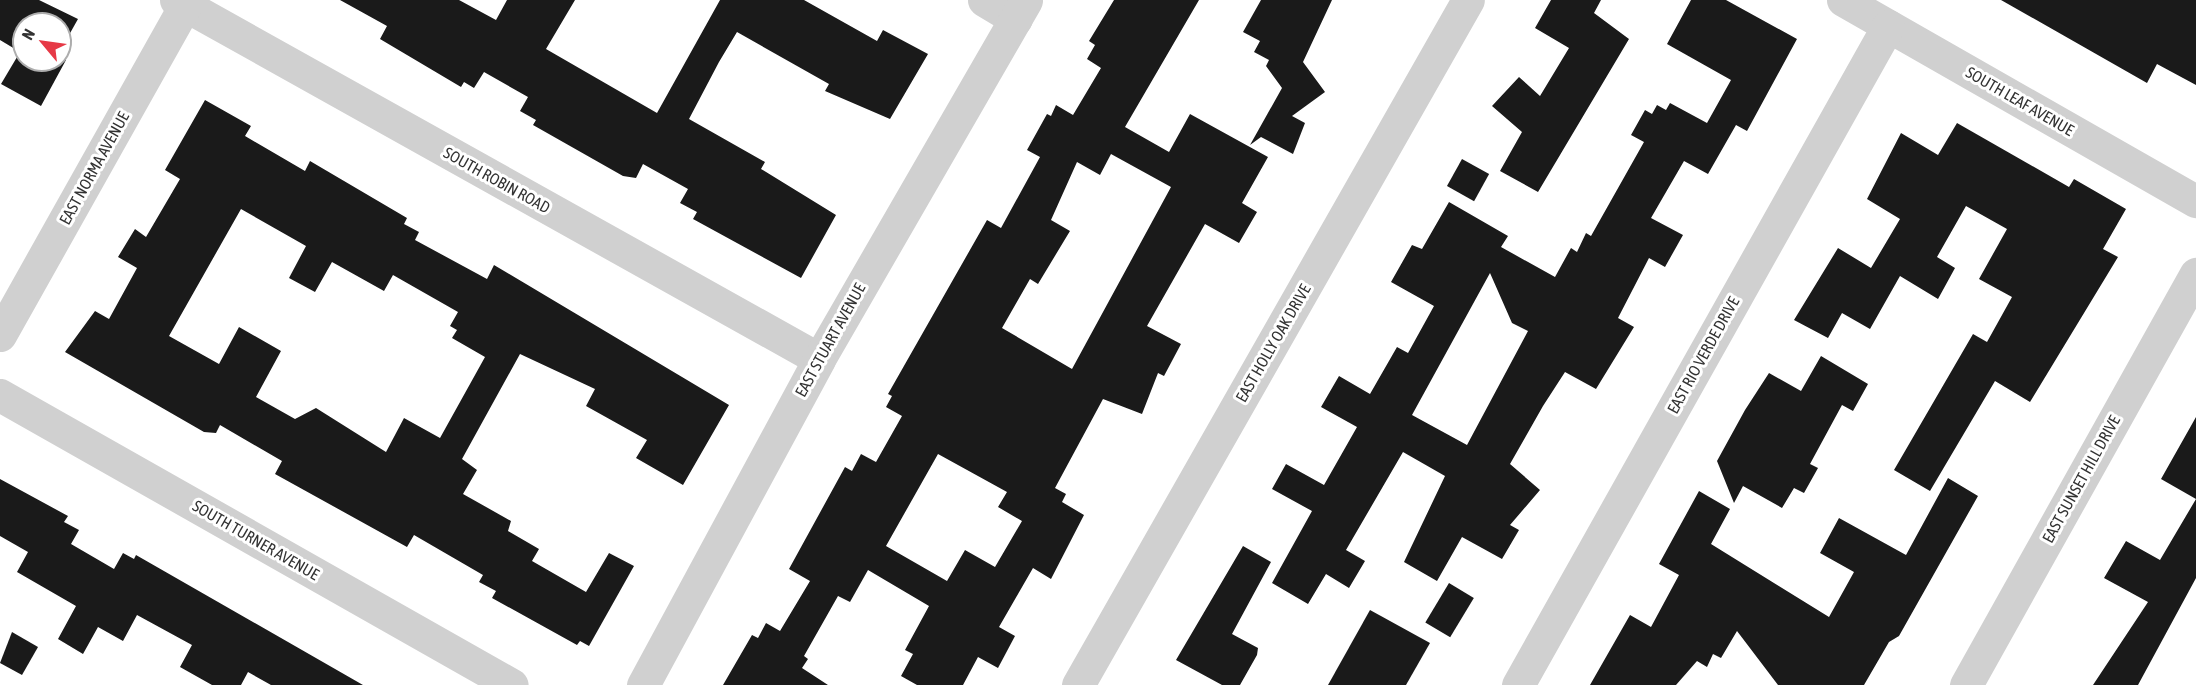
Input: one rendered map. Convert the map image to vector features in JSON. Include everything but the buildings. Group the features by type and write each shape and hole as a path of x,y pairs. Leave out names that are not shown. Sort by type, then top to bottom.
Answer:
{"street":[{"path":"984,0 1021,9"},
{"name":"EAST HOLLY OAK DRIVE","path":"1078,685 1468,0"},
{"name":"SOUTH LEAF AVENUE","path":"1844,0 2196,201"},
{"name":"EAST NORMA AVENUE","path":"0,335 183,2"},
{"name":"SOUTH ROBIN ROAD","path":"183,2 819,359"},
{"name":"EAST STUART AVENUE","path":"643,685 819,359 1021,9"},
{"name":"EAST RIO VERDE DRIVE","path":"1518,685 1888,26"},
{"name":"EAST SUNSET HILL DRIVE","path":"1966,685 2196,274"},
{"name":"SOUTH TURNER AVENUE","path":"0,395 512,685"}]}
